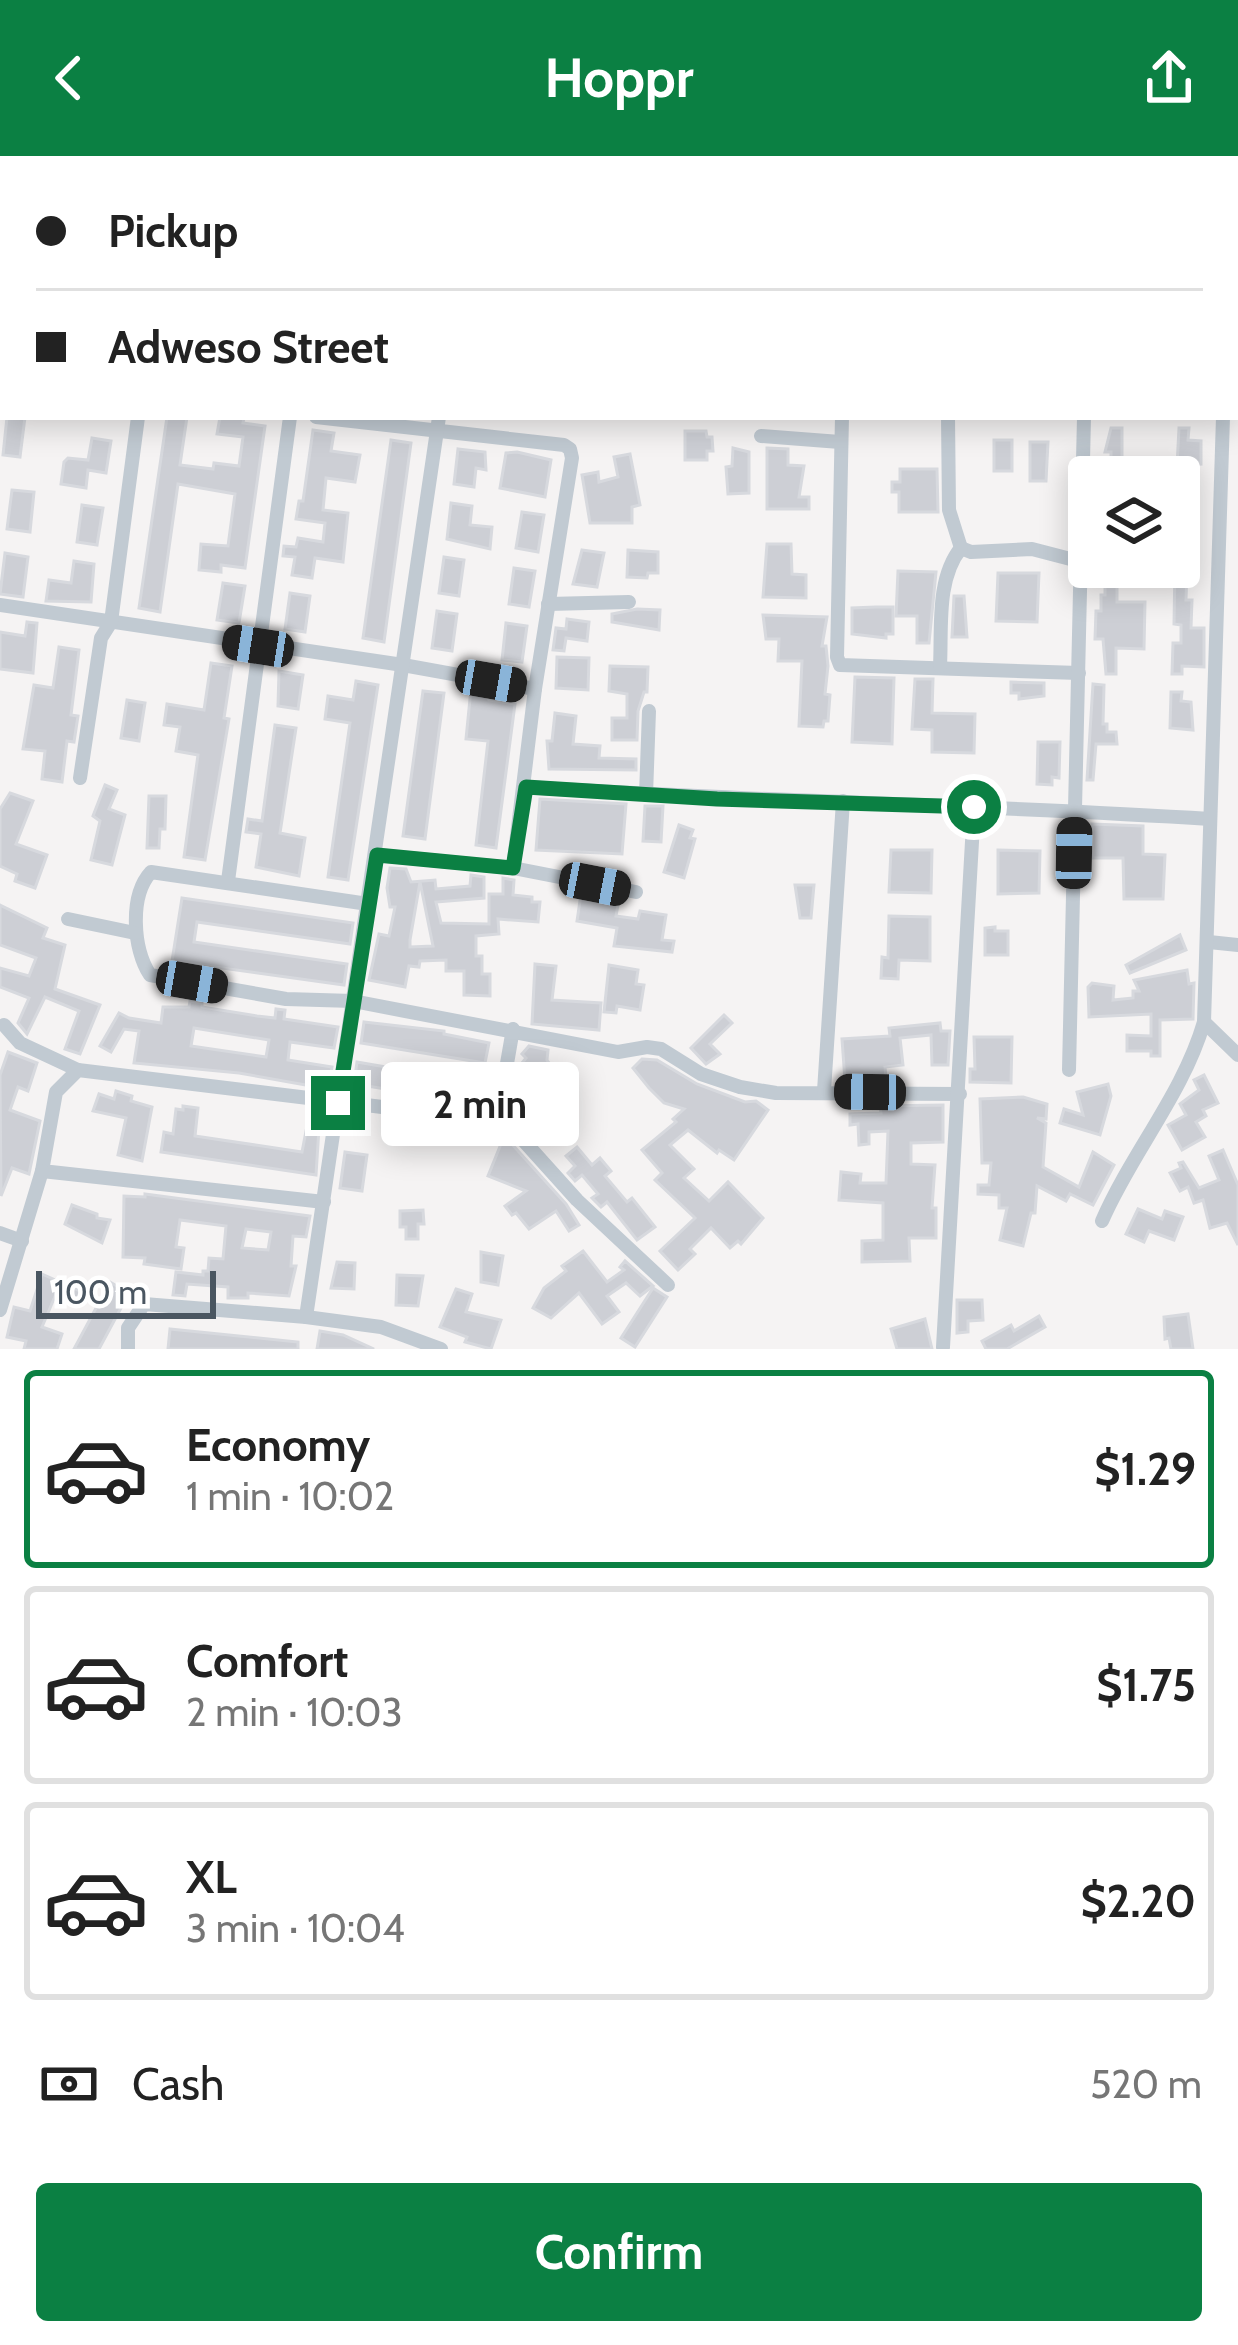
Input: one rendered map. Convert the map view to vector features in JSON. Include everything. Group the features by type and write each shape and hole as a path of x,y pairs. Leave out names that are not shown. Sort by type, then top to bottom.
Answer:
{"street":[{"path":"80,778 101,638 111,622 138,420"},
{"path":"228,880 290,420"},
{"path":"369,420 439,424 570,449 513,868"},
{"path":"842,420 837,657 841,665 1079,673"},
{"path":"948,420 949,510 961,548 970,552 1032,549 1068,558"},
{"path":"1083,456 1084,420"},
{"path":"1102,1221 1137,1149 1187,1070 1204,1022 1223,420"},
{"path":"306,1317 439,424"},
{"path":"761,436 840,442"},
{"path":"940,666 944,589 951,560 961,548"},
{"path":"1069,1070 1081,588"},
{"path":"548,604 629,602"},
{"path":"0,605 536,689"},
{"path":"646,795 650,711"},
{"path":"526,787 1210,819"},
{"path":"824,1091 843,801"},
{"path":"944,1347 974,807"},
{"path":"377,855 513,868 636,892"},
{"path":"368,904 151,872 143,881 135,933 150,975 286,999 353,1001 618,1052 661,1049 701,1074 776,1093 961,1094"},
{"path":"68,919 135,933"},
{"path":"1208,942 1238,945"},
{"path":"1204,1022 1238,1055"},
{"path":"4,1025 20,1043 78,1070 497,1121 514,1130 577,1200 668,1285"},
{"path":"497,1121 513,1029"},
{"path":"0,1310 42,1171 56,1092 78,1070"},
{"path":"42,1171 325,1202"},
{"path":"0,1233 22,1241"},
{"path":"128,1349 128,1328 144,1304 381,1328 441,1349"}],"building":[{"path":"7,420 25,420 20,457 3,455"},
{"path":"167,420 187,420 180,465 213,469 214,463 239,466 243,437 217,434 219,420 265,426 245,568 221,565 221,572 199,570 201,544 228,546 235,494 178,484 160,612 139,608"},
{"path":"1111,428 1122,428 1122,456 1105,452"},
{"path":"1179,428 1189,428 1188,440 1201,441 1201,464 1200,456 1178,456"},
{"path":"313,430 334,433 331,451 360,455 355,482 326,478 323,510 348,513 343,562 315,558 312,578 292,575 295,557 283,556 284,546 296,547 298,538 323,542 325,523 296,519"},
{"path":"685,431 706,431 712,437 713,451 707,451 707,460 685,460"},
{"path":"92,438 111,441 106,473 88,470 86,488 61,484 64,462 68,458 88,460"},
{"path":"391,440 411,443 384,642 363,638"},
{"path":"994,440 1012,440 1012,471 994,471"},
{"path":"1030,442 1048,442 1046,481 1030,481"},
{"path":"733,448 749,452 749,493 728,494 726,467 732,466"},
{"path":"767,448 788,449 788,465 804,466 799,497 809,497 809,509 767,509"},
{"path":"458,449 485,452 486,470 476,468 474,487 454,484"},
{"path":"506,453 551,460 545,497 500,488"},
{"path":"630,454 640,505 632,507 632,523 590,523 582,475 598,472 599,482 618,477 614,457"},
{"path":"900,469 937,469 938,512 899,512 899,492 892,492 892,482 900,482"},
{"path":"12,490 34,492 30,532 7,529"},
{"path":"451,503 472,506 470,525 492,527 490,549 447,539"},
{"path":"82,505 103,508 97,545 77,542"},
{"path":"522,512 544,515 538,552 516,548"},
{"path":"767,544 791,544 792,574 806,575 806,598 763,597"},
{"path":"582,550 604,553 597,587 573,584"},
{"path":"628,550 658,552 658,573 627,577"},
{"path":"5,553 28,557 23,597 0,594"},
{"path":"444,557 464,560 459,596 439,593"},
{"path":"74,561 94,564 91,602 46,601 49,580 71,583"},
{"path":"514,568 535,571 529,607 509,604"},
{"path":"898,571 936,572 929,643 917,643 917,616 896,616"},
{"path":"998,573 1039,573 1037,622 996,621"},
{"path":"223,583 245,586 239,623 217,620"},
{"path":"1105,588 1117,588 1117,602 1145,602 1144,649 1116,648 1116,674 1106,674 1103,639 1095,639 1096,611 1101,611 1101,595"},
{"path":"1175,588 1186,588 1186,600 1192,600 1191,628 1204,628 1204,667 1182,666 1182,674 1172,674 1173,643 1181,643 1181,625 1174,624"},
{"path":"290,593 310,596 305,632 285,629"},
{"path":"954,596 964,596 967,637 952,637"},
{"path":"893,607 893,634 886,638 852,634 852,608"},
{"path":"660,610 659,630 612,622 612,614"},
{"path":"437,611 457,614 452,651 432,648"},
{"path":"763,615 827,617 822,646 826,646 828,666 825,694 830,695 828,721 823,727 799,726 802,661 778,661 779,639 766,639"},
{"path":"567,619 589,622 587,641 566,638 564,651 553,650 556,628 566,629"},
{"path":"27,622 37,623 33,673 0,669 0,632 25,636"},
{"path":"506,623 527,626 522,662 502,660"},
{"path":"59,647 79,650 71,715 78,716 74,742 67,741 62,782 42,779 45,751 23,749 34,685 53,688"},
{"path":"557,657 589,658 588,690 556,688"},
{"path":"211,663 232,666 224,718 229,719 205,860 184,857 198,755 176,751 180,727 164,725 167,704 204,710"},
{"path":"610,666 648,667 637,740 612,740 612,718 627,718 627,694 609,691"},
{"path":"279,671 303,675 298,709 278,706"},
{"path":"855,677 894,678 892,744 852,742"},
{"path":"915,679 933,679 932,713 975,714 974,753 932,752 932,730 912,729"},
{"path":"356,681 378,685 348,880 328,877 350,723 325,719 328,696 353,700"},
{"path":"1011,682 1044,683 1044,696 1019,699 1019,693 1011,693"},
{"path":"1093,684 1104,685 1103,724 1107,732 1116,732 1117,744 1096,744 1093,780 1087,780"},
{"path":"471,689 484,691 489,700 515,704 496,848 476,845 488,741 466,739"},
{"path":"423,691 444,693 425,839 403,836"},
{"path":"1171,692 1182,692 1181,701 1191,702 1193,730 1170,728"},
{"path":"127,700 145,703 139,741 121,738"},
{"path":"555,713 576,716 573,744 600,746 599,758 636,759 636,770 549,769 547,741 552,741"},
{"path":"275,725 296,728 280,833 305,838 299,876 256,867 261,834 246,832 248,819 262,821"},
{"path":"1038,742 1060,742 1059,778 1052,777 1052,785 1037,784"},
{"path":"105,785 117,790 109,809 125,815 112,865 91,860 100,821 93,816"},
{"path":"10,793 33,801 16,844 47,855 35,888 15,881 17,874 0,866 0,809"},
{"path":"149,796 166,796 159,848 147,848"},
{"path":"540,799 626,804 622,854 536,850"},
{"path":"645,806 663,806 661,842 643,841"},
{"path":"1092,824 1143,826 1143,854 1165,855 1163,899 1124,899 1123,858 1093,858"},
{"path":"679,825 693,830 690,838 695,839 684,878 664,872"},
{"path":"891,850 932,850 931,893 889,892"},
{"path":"998,850 1040,851 1039,893 998,894"},
{"path":"390,868 406,869 411,882 435,880 436,889 470,886 471,875 484,877 484,898 436,902 441,923 489,924 489,894 503,894 503,878 514,880 513,895 540,902 538,922 498,919 499,934 476,936 482,974 490,974 490,996 464,995 464,971 446,971 446,960 409,966 405,987 369,980 379,934 389,936 395,907 390,907","holes":["420,882 433,946 410,947"]},
{"path":"795,885 814,885 811,918 800,918"},
{"path":"581,894 618,905 616,916 638,919 640,911 666,915 662,940 674,941 672,952 614,946 617,928 577,921"},
{"path":"182,898 353,923 350,944 197,922 194,942 347,964 344,985 172,961"},
{"path":"0,905 47,928 43,938 65,945 55,989 100,1005 80,1054 65,1049 79,1011 45,997 27,1034 18,1023 29,998 0,987 0,968 29,976 36,958 0,945"},
{"path":"889,916 930,917 930,961 899,960 898,979 881,978 882,957 888,958"},
{"path":"995,927 995,931 1008,931 1008,955 985,955 985,928"},
{"path":"1180,935 1186,950 1130,973 1126,965"},
{"path":"535,964 556,966 552,1000 601,1003 599,1030 532,1024"},
{"path":"609,965 638,970 636,984 644,985 640,1010 617,1006 616,1013 604,1012"},
{"path":"1187,970 1189,984 1194,983 1193,1019 1160,1020 1160,1056 1127,1051 1127,1035 1151,1036 1151,1014 1089,1017 1088,987 1092,983 1114,986 1113,1000 1133,998 1133,991 1139,991 1134,980"},
{"path":"190,1001 275,1018 276,1009 285,1010 284,1019 338,1027 334,1048 290,1042 288,1060 332,1067 328,1089 239,1073 134,1063 139,1031 124,1029 111,1052 100,1046 119,1013 161,1023 163,1007 189,1007","holes":["194,1028 269,1040 266,1057 191,1046"]},
{"path":"724,1015 732,1023 710,1044 720,1054 706,1064 691,1048"},
{"path":"364,1022 444,1031 489,1043 485,1063 361,1043"},
{"path":"940,1023 941,1031 950,1031 948,1065 932,1065 931,1035 900,1038 903,1065 885,1067 886,1078 845,1081 842,1039 890,1036 889,1028"},
{"path":"974,1037 1012,1037 1011,1083 970,1082 970,1069 975,1069"},
{"path":"529,1046 548,1050 547,1060 568,1090 556,1098 550,1089 527,1104 515,1082 526,1058 522,1054"},
{"path":"8,1052 37,1063 28,1091 18,1087 10,1110 40,1121 29,1174 12,1168 1,1196 0,1075"},
{"path":"642,1059 657,1060 697,1084 745,1102 756,1101 768,1110 734,1160 688,1130 670,1145 694,1169 684,1178 709,1201 728,1182 763,1218 741,1244 738,1241 730,1248 711,1228 678,1270 660,1251 695,1218 655,1180 662,1173 642,1150 676,1122 673,1119 684,1109 664,1103 649,1088 633,1068"},
{"path":"357,1062 484,1084 483,1092 490,1094 488,1105 354,1084"},
{"path":"1204,1075 1218,1103 1203,1110 1206,1116 1196,1122 1205,1137 1182,1150 1168,1125 1186,1115 1180,1104 1199,1090 1194,1080"},
{"path":"1108,1084 1111,1096 1100,1135 1060,1123 1064,1109 1083,1115 1077,1092"},
{"path":"116,1091 152,1107 142,1161 118,1155 126,1118 93,1111 99,1094 114,1099"},
{"path":"1023,1097 1047,1104 1046,1119 1037,1118 1046,1123 1043,1167 1079,1187 1093,1152 1114,1165 1093,1205 1070,1194 1066,1201 1037,1186 1035,1213 1031,1213 1023,1246 1000,1240 1007,1208 999,1208 999,1195 978,1194 978,1185 989,1185 991,1163 982,1163 980,1099"},
{"path":"943,1105 943,1142 911,1143 911,1164 935,1165 936,1238 909,1238 910,1261 862,1262 862,1241 883,1240 883,1203 839,1200 841,1172 861,1174 860,1183 886,1183 888,1131 869,1132 869,1144 859,1145 858,1124 850,1125 850,1114 881,1113 880,1106"},
{"path":"183,1106 198,1108 195,1136 302,1152 307,1126 319,1128 316,1175 161,1152 164,1132 173,1134 176,1109 183,1110"},
{"path":"503,1139 566,1204 579,1225 569,1231 556,1211 529,1229 516,1213 512,1215 505,1206 526,1191 488,1176"},
{"path":"577,1147 592,1165 600,1158 611,1171 605,1176 627,1202 632,1198 655,1227 637,1240 607,1202 601,1207 592,1198 598,1194 582,1175 575,1181 568,1173 575,1166 566,1156"},
{"path":"1223,1150 1238,1185 1238,1245 1227,1223 1210,1228 1203,1200 1194,1203 1188,1187 1180,1191 1170,1173 1183,1162 1199,1188 1219,1180 1209,1156"},
{"path":"345,1152 367,1155 362,1191 340,1188"},
{"path":"124,1196 310,1216 306,1237 293,1236 291,1266 296,1266 289,1296 248,1293 248,1298 228,1298 228,1287 187,1284 185,1296 173,1295 176,1272 203,1275 209,1258 223,1259 226,1226 180,1220 176,1247 184,1248 181,1269 123,1257","holes":["246,1229 271,1232 268,1250 242,1248"]},
{"path":"72,1205 110,1220 102,1243 65,1224"},
{"path":"1138,1209 1162,1219 1165,1211 1183,1217 1174,1240 1149,1231 1144,1242 1126,1234"},
{"path":"423,1210 418,1239 406,1239 400,1211"},
{"path":"583,1251 607,1282 624,1270 620,1267 625,1261 653,1286 640,1296 626,1283 607,1296 619,1312 602,1324 579,1293 551,1318 533,1308 544,1288 566,1271 562,1266"},
{"path":"481,1252 503,1256 498,1285 481,1282"},
{"path":"337,1262 355,1263 354,1289 331,1288"},
{"path":"42,1274 82,1292 77,1304 56,1294 42,1327 62,1334 57,1349 24,1349 26,1341 7,1337 14,1307 30,1311"},
{"path":"397,1275 423,1276 418,1306 396,1305"},
{"path":"110,1282 129,1293 99,1349 74,1349"},
{"path":"653,1288 667,1297 635,1347 621,1338"},
{"path":"456,1289 472,1294 466,1312 501,1320 491,1349 465,1342 467,1337 440,1327"},
{"path":"957,1300 982,1300 983,1320 968,1321 968,1332 957,1333"},
{"path":"1188,1314 1193,1349 1171,1349 1169,1338 1165,1339 1164,1317"},
{"path":"1039,1316 1045,1327 1007,1349 986,1349 982,1341 1011,1325 1014,1331"},
{"path":"925,1319 932,1349 897,1349 891,1329"},
{"path":"170,1329 298,1342 298,1349 168,1349"},
{"path":"320,1331 343,1335 374,1349 317,1349"}],"route":[{"path":"338,1103 377,855 513,868 526,787 974,807"}]}
